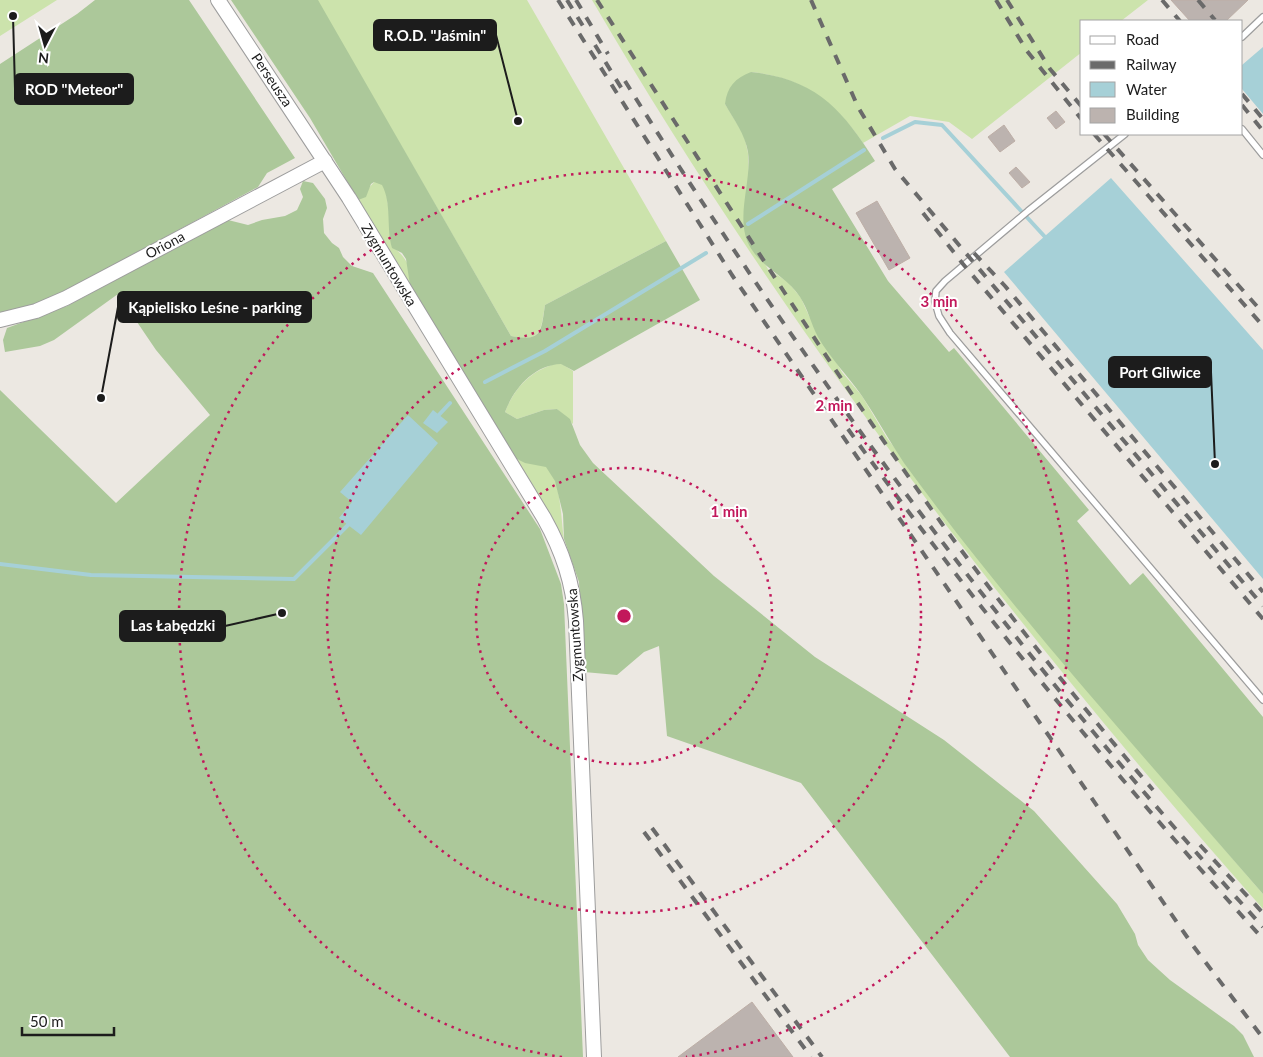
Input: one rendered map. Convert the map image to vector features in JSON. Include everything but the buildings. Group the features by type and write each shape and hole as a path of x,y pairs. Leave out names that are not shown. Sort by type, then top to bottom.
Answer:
{"street":[{"name":"Perseusza","path":"218,0 325,160"},
{"name":"Oriona","path":"0,320 36,311 66,298 325,160"},
{"name":"Zygmuntowska","path":"325,160 544,518 567,567 572,584 576,621 594,1057"}],"lane":[{"path":"1243,36 1263,17"},
{"path":"1243,131 1263,155"},
{"path":"1123,135 1028,210 945,281 936,291 934,302 939,316 950,333 1263,700"}],"green space":[{"path":"0,0 57,0 0,36"},
{"path":"95,0 189,0 295,158 267,173 258,187 73,287 0,319 0,64 77,14"},
{"path":"231,0 318,0 511,336 534,336 541,328 545,305 666,241 700,300 574,371 561,364 551,365 534,373 526,379 514,395 505,412 517,419 544,410 557,409 570,419 580,445 593,463 714,576 815,657 944,740 1034,811 1117,904 1148,960 1170,980 1234,1026 1243,1035 1254,1057 1010,1057 801,783 667,736 659,646 644,652 617,675 584,672 579,582 564,539 563,514 555,481 546,467 525,463 515,458 410,285 406,259 402,253 392,248 387,200 382,185 374,182 371,184 366,197 358,200 310,118"},
{"path":"317,0 527,0 666,241 545,305 540,328 534,336 521,338 511,336"},
{"path":"592,0 1148,0 1122,20 1080,20 1080,54 972,139 949,122 910,116 863,143 841,115 816,94 787,80 751,72 725,104 744,135 748,153 749,176 744,228 768,269 788,282 801,298 809,316 842,372 862,396 887,438 981,561 1082,684 1263,894 1263,909 1079,693 905,471 822,356 742,240 665,121"},
{"path":"751,72 774,76 810,90 825,100 851,126 875,161 832,189 888,281 949,352 954,348 1089,510 1077,521 1130,585 1143,573 1263,717 1263,894 1079,682 989,574 904,463 862,396 823,345 800,297 788,283 760,260 749,245 744,223 749,163 747,145 725,104 730,88 736,80"},
{"path":"303,181 313,183 325,199 327,208 323,219 324,233 339,248 343,257 352,266 373,273 540,529 561,584 564,604 583,1057 0,1057 0,390 116,503 210,415 156,350 118,294 54,340 40,346 5,352 3,340 7,328 67,306 228,220 248,225 262,220 285,216 297,210 303,197 300,189"},
{"path":"375,181 383,184 386,191 394,248 402,255 407,264 410,273 410,285 358,200"},
{"path":"555,364 562,364 573,371 573,424 557,409 544,410 517,419 505,412 513,396 524,382 538,371"},
{"path":"516,459 544,465 551,471 560,499 564,539"}],"water":[{"path":"1263,47 1263,114 1243,90 1243,64"},
{"path":"1111,178 1263,350 1263,579 1004,272"},
{"path":"433,410 448,422 437,433 423,423"},
{"path":"408,415 438,443 361,535 339,518 352,502 340,492"}],"waterway":[{"path":"883,138 915,122 942,125 1046,238"},
{"path":"748,224 864,150"},
{"path":"485,382 545,351 706,253"},
{"path":"436,418 450,403"},
{"path":"0,564 91,575 294,579 351,522"}],"railway":[{"path":"558,0 732,275 1194,947 1263,1038"},
{"path":"567,0 586,31"},
{"path":"576,0 608,54"},
{"path":"597,0 766,264 942,524 1019,626 1153,790"},
{"path":"811,0 858,107 895,169 1263,606"},
{"path":"996,0 1027,51 1080,117"},
{"path":"1007,0 1050,69 1080,105"},
{"path":"1162,0 1179,20"},
{"path":"1198,0 1215,20"},
{"path":"595,45 625,94"},
{"path":"625,81 696,193 770,303 846,412 925,519 1089,727 1263,927"},
{"path":"1243,95 1263,119"},
{"path":"1243,106 1263,131"},
{"path":"1095,135 1263,326"},
{"path":"1105,135 1263,313"},
{"path":"923,213 963,264 1263,619"},
{"path":"974,253 1005,286 1263,592"},
{"path":"848,429 946,561 1048,690 1154,816 1263,939"},
{"path":"652,828 822,1057"},
{"path":"644,832 811,1057"},
{"path":"1200,845 1263,913"}],"place":[{"name":"ROD \"Meteor\"","path":"13,16"},
{"name":"R.O.D. \"Jaśmin\"","path":"518,121"},
{"name":"Kąpielisko Leśne - parking","path":"101,398"},
{"name":"Port Gliwice","path":"1215,464"},
{"name":"Las Łabędzki","path":"282,613"}]}
